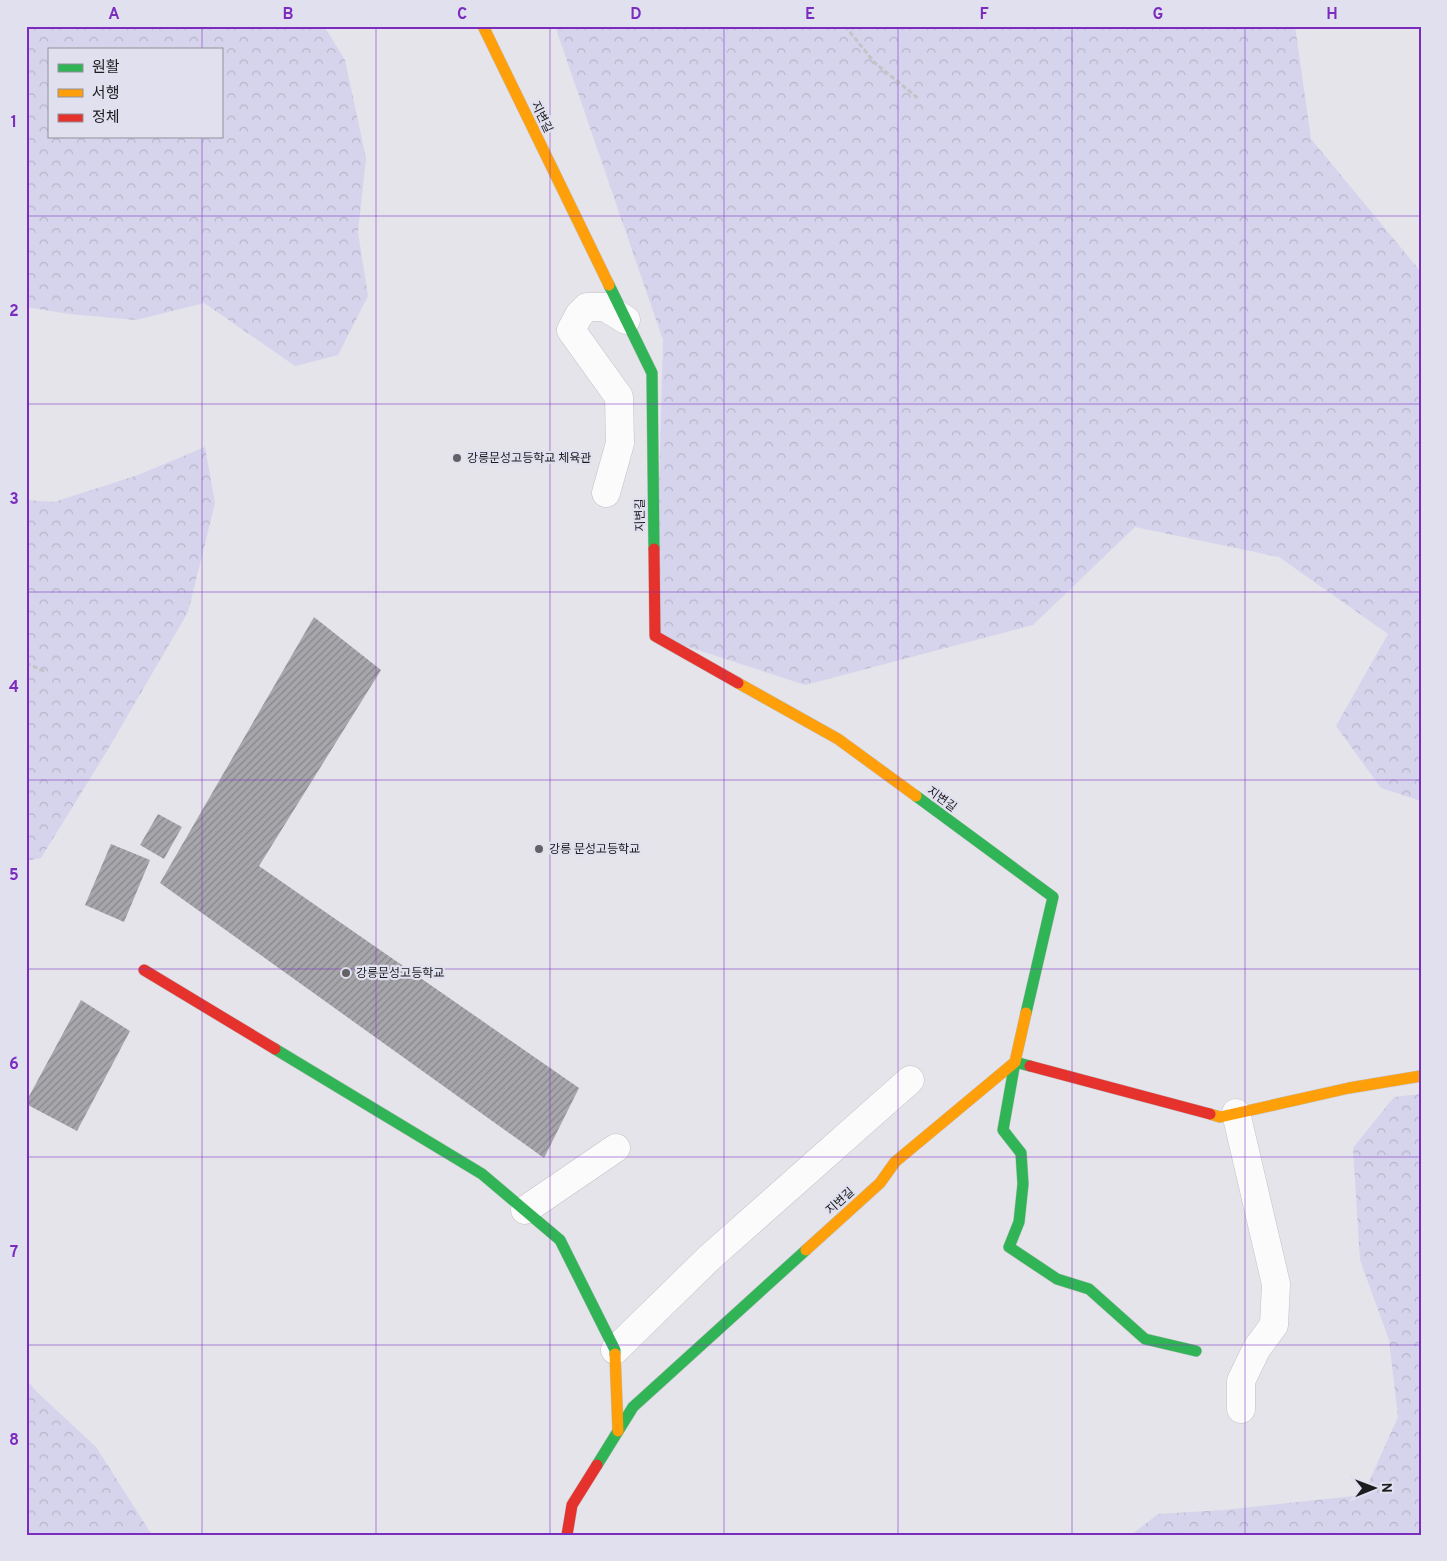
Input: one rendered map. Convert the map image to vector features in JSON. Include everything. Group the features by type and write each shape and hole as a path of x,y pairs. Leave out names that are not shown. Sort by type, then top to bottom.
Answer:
{"street":[{"name":"지변길","path":"483,26 652,373 655,636 838,739 1053,897 1015,1062 895,1162 880,1184 633,1407 572,1505 567,1535"},
{"path":"606,493 620,443 620,398 571,330 579,315 587,307 605,307 626,320"},
{"path":"144,970 482,1174 560,1240 615,1350 618,1431"},
{"path":"1196,1351 1145,1339 1089,1289 1057,1278 1009,1247 1019,1222 1023,1184 1021,1153 1003,1130 1015,1062 1220,1117 1349,1088 1421,1076"},
{"path":"615,1350 708,1259 910,1080"},
{"path":"1236,1113 1276,1284 1274,1325 1257,1348 1241,1381 1241,1409"},
{"path":"525,1210 616,1148"}],"path":[{"path":"845,26 875,63 919,99"},
{"path":"26,663 46,672"}],"green space":[{"path":"26,26 324,26 345,60 366,158 358,232 368,296 338,355 295,366 204,303 136,320 69,314 26,307"},
{"path":"555,26 1295,26 1311,139 1421,272 1421,801 1381,788 1336,726 1388,634 1279,557 1135,527 1033,625 805,685 655,636 663,340"},
{"path":"205,447 215,503 188,612 104,756 41,858 26,861 26,500 54,502 138,475"},
{"path":"1421,1094 1421,1535 1131,1535 1158,1514 1224,1510 1363,1495 1398,1417 1389,1340 1360,1260 1353,1148 1394,1097"},
{"path":"26,1379 37,1392 96,1447 152,1535 26,1535"}],"building":[{"path":"314,617 381,670 259,866 579,1088 544,1158 160,883"},
{"path":"158,814 182,827 164,859 140,845"},
{"path":"111,844 150,860 124,922 85,905"},
{"path":"81,1000 130,1031 77,1131 26,1104 26,1102"}],"traffic: fast":[{"path":"609,285 652,373 654,549"},
{"path":"916,796 1053,897 1026,1013"},
{"path":"275,1049 482,1174 560,1240 615,1350 615,1354"},
{"path":"1030,1066 1015,1062 1003,1130 1021,1153 1023,1184 1019,1222 1009,1247 1057,1279 1089,1289 1145,1339 1196,1351"},
{"path":"597,1465 633,1407 806,1250"}],"traffic: slow":[{"path":"483,26 609,285"},
{"path":"738,683 838,739 916,796"},
{"path":"806,1250 880,1183 895,1162 1015,1062 1026,1013"},
{"path":"1210,1114 1220,1117 1349,1088 1421,1076"},
{"path":"615,1354 618,1431"}],"traffic: jam":[{"path":"654,549 655,636 738,683"},
{"path":"144,970 275,1049"},
{"path":"1030,1066 1210,1114"},
{"path":"567,1535 572,1505 597,1465"}],"place":[{"name":"강릉문성고등학교 체육관","path":"457,458"},
{"name":"강릉 문성고등학교","path":"539,849"},
{"name":"강릉문성고등학교","path":"346,973"}]}
